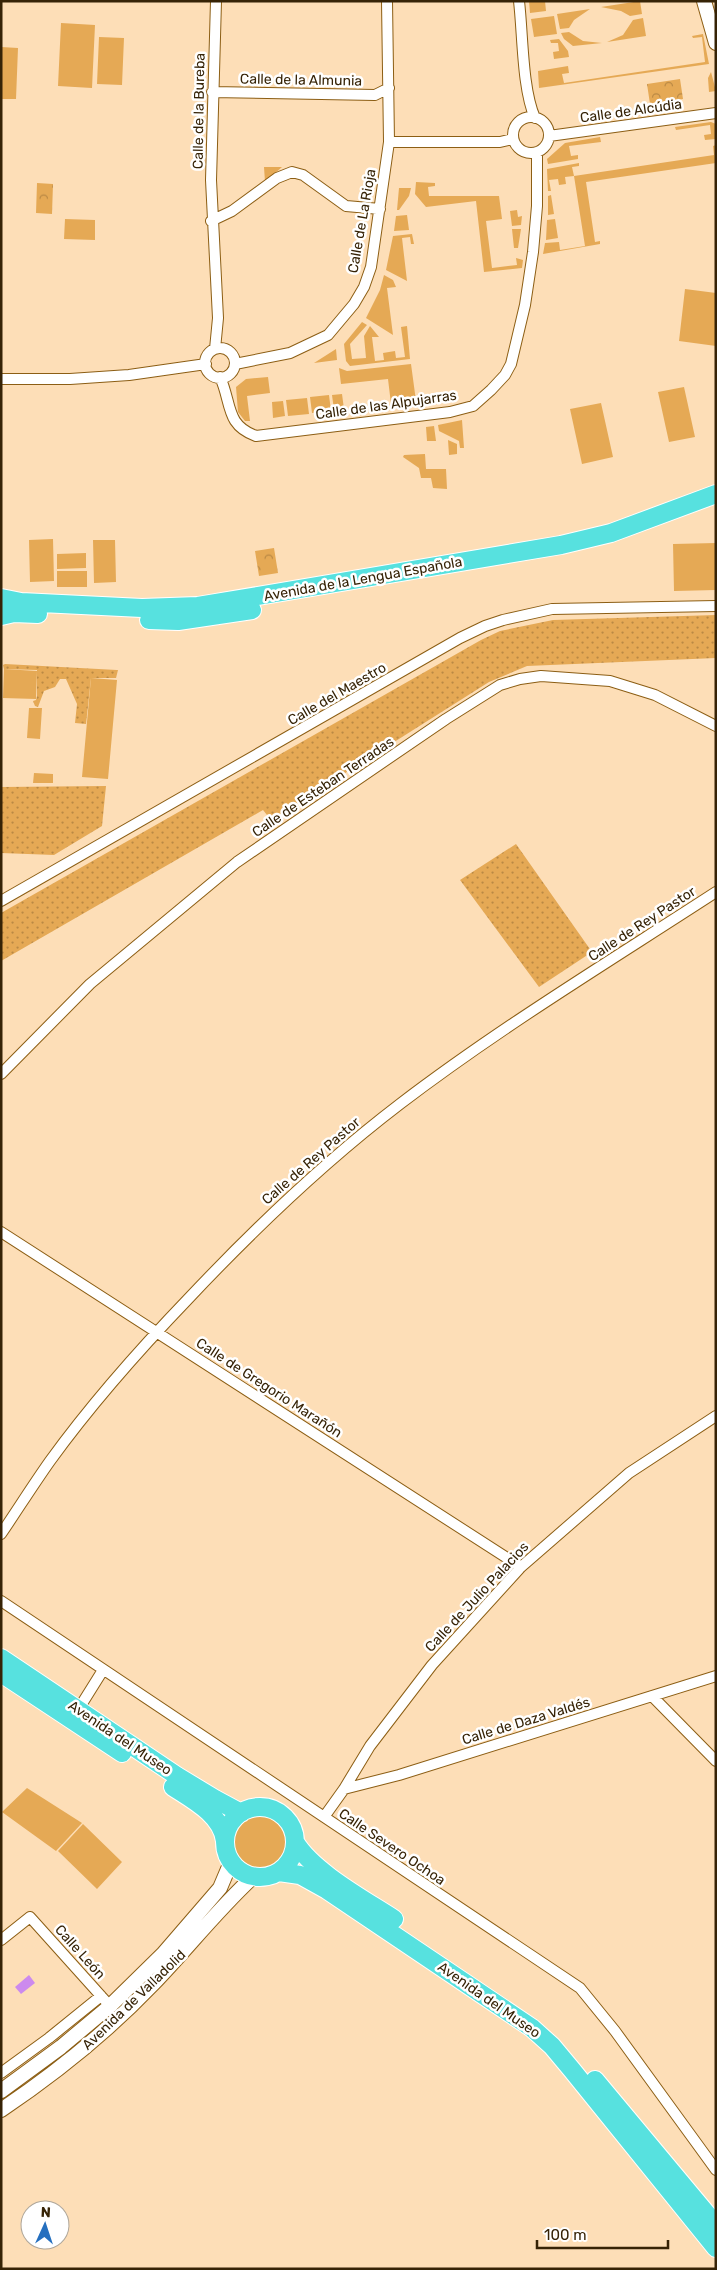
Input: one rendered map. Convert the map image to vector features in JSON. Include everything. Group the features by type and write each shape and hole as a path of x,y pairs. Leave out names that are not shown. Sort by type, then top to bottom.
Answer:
{"highway":[{"name":"Avenida de la Lengua Española","path":"1,598 9,601 142,608 176,608 217,604 569,543 619,531 716,494"},
{"name":"Avenida de la Lengua Española","path":"1,616 17,613 178,621 228,614 611,546 716,507"},
{"name":"Avenida del Museo","path":"1,1658 197,1789 242,1813"},
{"name":"Avenida del Museo","path":"1,1673 201,1806 223,1828 225,1842"},
{"path":"1,1685 25,1698 36,1696"},
{"path":"262,1808 282,1815 289,1822 295,1842 293,1854 288,1864 279,1872 263,1877 254,1876 245,1874 231,1862 226,1852 227,1830 233,1820 242,1813 251,1809 262,1808"},
{"name":"Avenida del Museo","path":"295,1842 301,1852 332,1877 539,2019 581,2063 716,2225"},
{"name":"Avenida del Museo","path":"279,1872 300,1874 328,1890 532,2028 567,2064 716,2248"}],"street":[{"name":"Calle de la Bureba","path":"215,349 218,318 211,220 212,92 216,1"},
{"name":"Calle de La Rioja","path":"235,364 290,353 328,335 354,304 371,267 389,142 387,1"},
{"path":"520,1 528,92 530,107 535,118"},
{"path":"704,1 716,43"},
{"name":"Calle de la Almunia","path":"212,92 375,95 389,88"},
{"name":"Calle de Alcúdia","path":"549,136 716,113"},
{"path":"535,118 546,124 549,136 545,146 537,153 531,153 520,149 513,139 513,133 518,122 523,119 535,118"},
{"path":"389,142 500,142 513,139"},
{"name":"Calle de las Alpujarras","path":"220,377 226,391 234,422 240,428 256,436 420,417 472,406 505,375 511,364 517,342 533,252 537,206 537,153"},
{"path":"211,220 232,211 277,178 292,172 303,175 346,206 380,210"},
{"path":"222,348 231,352 235,364 232,372 220,377 209,372 206,364 207,356 215,349 222,348"},
{"path":"1,379 18,380 129,375 206,364"},
{"path":"1,386 18,380"},
{"name":"Calle del Maestro","path":"1,901 460,638 485,626 552,609 716,606"},
{"name":"Calle de Esteban Terradas","path":"1,1074 90,984 237,862 446,719 500,685 520,679 541,676 610,682 655,694 716,726"},
{"name":"Calle de Rey Pastor","path":"1,1534 51,1460 122,1370 248,1236 313,1176 398,1105 522,1018 716,892"},
{"name":"Calle de Gregorio Marañón","path":"1,1232 521,1567"},
{"name":"Calle de Julio Palacios","path":"324,1817 344,1789 370,1746 432,1665 521,1567 629,1473 716,1416"},
{"name":"Calle Severo Ochoa","path":"1,1601 580,1988 615,2031 716,2170"},
{"path":"78,1710 103,1670"},
{"name":"Calle de Daza Valdés","path":"344,1789 399,1774 716,1676"},
{"path":"652,1696 716,1761"},
{"name":"Avenida de Valladolid","path":"2,2090 61,2047 105,2001 163,1954 220,1888 231,1862"},
{"name":"Avenida de Valladolid","path":"1,2110 98,2037 152,1985 232,1897 254,1876"},
{"name":"Calle León","path":"1,1940 30,1918 105,2001"},
{"path":"1,2073 105,2001"}],"green space":[{"path":"529,1 545,1 546,11 530,13"},
{"path":"640,1 642,14 630,16 621,11 601,7"},
{"path":"590,9 574,20 569,28 560,29 557,14"},
{"path":"554,16 557,34 534,37 531,19"},
{"path":"643,18 646,36 607,42 623,35 633,20"},
{"path":"61,23 95,25 92,88 58,86"},
{"path":"569,32 583,41 602,43 573,46 564,39 561,33"},
{"path":"703,34 709,64 539,88 538,71 568,66 569,73 562,74 564,83 705,62 702,37 693,38 692,36"},
{"path":"99,37 124,38 122,85 97,84"},
{"path":"559,39 568,51 569,57 554,59 553,52 559,51 558,43 551,43 550,40"},
{"path":"1,47 18,48 16,99 1,99"},
{"path":"711,72 716,91 709,92 708,78"},
{"path":"680,79 683,99 650,104 647,84"},
{"path":"711,122 716,124 716,139 705,140 704,135 711,134 710,125 676,130 675,127"},
{"path":"600,137 601,142 569,146 571,156 578,155 578,159 548,164 547,159 565,143"},
{"path":"716,145 716,163 586,182 595,242 600,241 600,244 543,254 545,243 559,242 560,250 585,246 574,176 714,155 713,146"},
{"path":"579,163 579,166 572,167 574,176 565,177 566,184 559,185 558,179 549,180 551,191 548,191 547,169"},
{"path":"264,167 282,167 265,182"},
{"path":"416,182 435,183 435,186 428,187 429,196 499,196 502,219 486,221 492,268 517,265 516,258 523,260 522,268 484,272 476,201 426,207 415,194"},
{"path":"37,183 53,184 52,214 36,213"},
{"path":"399,188 411,188 409,196 399,210 397,210"},
{"path":"551,195 554,214 548,215 548,196"},
{"path":"517,210 518,217 522,216 521,225 512,226 510,211"},
{"path":"407,215 409,230 394,231 396,216"},
{"path":"65,219 95,220 95,240 64,239"},
{"path":"555,219 558,238 546,240 547,220"},
{"path":"512,229 521,229 518,248 514,248"},
{"path":"412,234 414,244 411,244 410,237 402,238 407,281 386,270 393,236"},
{"path":"384,275 393,280 396,287 387,288 393,335 366,318 380,290"},
{"path":"685,289 716,293 716,346 679,341"},
{"path":"362,322 367,325 350,344 352,359 366,358 364,336 370,326 379,337 372,337 375,361 384,360 383,353 395,351 396,358 405,357 401,327 407,326 410,359 350,366 346,361 344,344"},
{"path":"336,349 337,360 314,363"},
{"path":"411,364 416,401 391,404 388,379 341,384 339,368 347,371"},
{"path":"268,377 270,393 247,396 250,421 245,421 238,412 236,387 246,379"},
{"path":"684,387 695,437 669,442 658,392"},
{"path":"342,394 344,409 334,410 332,395"},
{"path":"329,395 331,411 312,413 310,397"},
{"path":"307,398 309,414 288,416 286,400"},
{"path":"283,401 285,416 273,418 272,402"},
{"path":"601,403 613,457 582,464 570,409"},
{"path":"462,420 464,448 460,448 459,441 439,431 438,425"},
{"path":"434,426 436,441 427,441 426,427"},
{"path":"448,440 457,444 457,454 449,455"},
{"path":"425,454 426,469 446,469 447,489 433,488 431,478 421,478 419,468 403,457 404,455"},
{"path":"53,539 54,581 30,582 29,540"},
{"path":"93,540 115,540 116,582 94,583"},
{"path":"716,543 716,590 674,591 673,544"},
{"path":"274,548 278,573 259,576 255,551"},
{"path":"86,553 86,568 57,569 57,554"},
{"path":"57,571 87,571 87,587 57,587"},
{"path":"716,615 716,658 527,666 489,682 271,820 263,810 1,961 1,913 481,640 500,631 553,620"},
{"path":"3,665 118,670 116,678 91,678 86,724 75,723 77,704 66,679 60,679 55,687 44,691 38,707 35,706 33,701 36,700 37,696 37,670 4,669"},
{"path":"4,669 37,671 36,699 3,698"},
{"path":"91,678 117,680 108,779 82,777"},
{"path":"29,708 42,708 40,739 27,738"},
{"path":"34,773 53,774 53,783 33,783"},
{"path":"106,786 102,826 54,855 1,853 1,787"},
{"path":"516,844 592,952 539,987 460,880"},
{"path":"27,1788 82,1823 56,1851 2,1812"},
{"path":"255,1816 265,1816 279,1823 286,1837 286,1847 279,1861 265,1868 255,1868 245,1864 238,1857 234,1847 234,1837 238,1827 245,1820"},
{"path":"83,1824 122,1862 97,1889 58,1851"}],"shaded area":[{"path":"29,1975 35,1983 21,1994 15,1987"}]}
